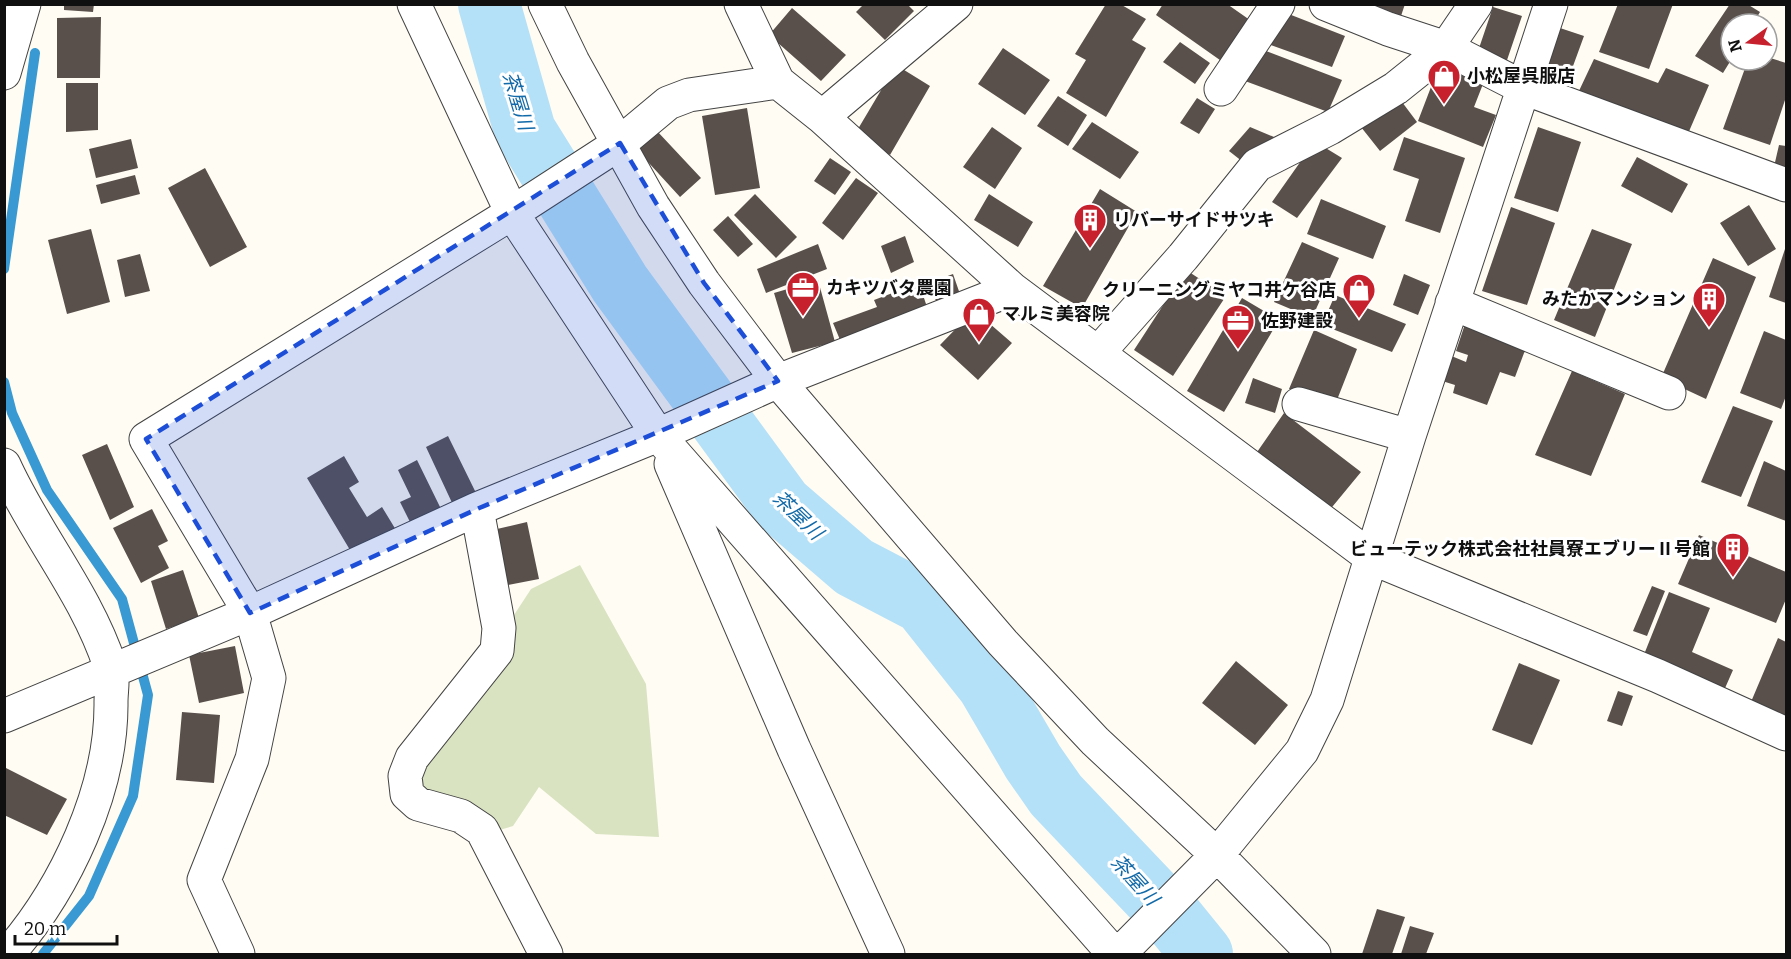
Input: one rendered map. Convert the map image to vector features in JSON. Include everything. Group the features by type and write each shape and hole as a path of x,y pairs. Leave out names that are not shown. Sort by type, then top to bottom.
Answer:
{"street":[{"path":"5,72 24,4"},
{"path":"414,4 512,213 663,432 1117,954 1211,861 1302,751 1327,700 1409,435 1551,4"},
{"path":"545,4 573,62 653,206 774,384 1011,651 1095,741 1211,861 1314,954"},
{"path":"741,4 778,82 822,117 1012,289 1372,558 1658,676 1786,734"},
{"path":"822,117 956,4"},
{"path":"1221,89 1278,4"},
{"path":"1326,4 1388,29 1446,48 1524,88 1786,185"},
{"path":"1098,353 1183,257 1257,165 1330,128 1396,88 1446,48 1476,4"},
{"path":"238,954 204,880 252,759 269,678 250,613 146,439 512,213 620,143 668,103 688,95 778,82"},
{"path":"4,716 111,669 250,613 477,508 774,384 1012,289"},
{"path":"1452,303 1669,393"},
{"path":"1299,404 1409,435"},
{"path":"663,432 794,749 888,954"},
{"path":"4,465 16,492 65,570 96,632 111,669 111,714 100,791 84,831 56,884 8,954"},
{"path":"477,508 499,628 497,651 412,758 405,776 407,794 418,804 461,816 482,830 546,954"}],"highlighted area":[{"path":"620,143 704,283 778,381 477,509 250,613 146,439"}],"green space":[{"path":"580,565 646,684 659,837 596,834 539,787 513,826 496,831 424,799 419,761 531,589"}],"building":[{"path":"64,4 94,4 93,12 64,10"},
{"path":"864,4 907,4 914,11 885,40 856,12"},
{"path":"1106,4 1120,4 1146,19 1132,40 1146,48 1106,117 1066,93 1086,60 1075,54"},
{"path":"1163,4 1227,4 1257,25 1227,65 1156,15"},
{"path":"1355,4 1405,4 1399,22"},
{"path":"1618,4 1673,4 1649,69 1599,52"},
{"path":"1730,4 1747,4 1760,12 1725,12"},
{"path":"1493,7 1522,16 1505,66 1476,57"},
{"path":"792,8 846,55 821,81 769,35"},
{"path":"1281,11 1345,36 1332,67 1268,44"},
{"path":"101,17 100,78 57,78 57,18"},
{"path":"1719,20 1719,71 1695,56"},
{"path":"1554,26 1584,36 1565,88 1535,78"},
{"path":"1180,42 1210,63 1195,84 1163,62"},
{"path":"1003,48 1050,80 1025,115 978,84"},
{"path":"1258,48 1342,80 1328,112 1245,81"},
{"path":"1594,59 1658,83 1666,68 1709,85 1687,136 1578,93"},
{"path":"1779,61 1786,63 1786,97 1770,145 1723,129 1744,72 1779,72"},
{"path":"896,65 930,86 890,155 855,134"},
{"path":"1439,66 1483,84 1474,107 1496,115 1483,147 1418,121"},
{"path":"66,83 98,83 98,130 66,132"},
{"path":"1058,96 1087,115 1068,146 1037,126"},
{"path":"1197,98 1215,109 1199,134 1180,123"},
{"path":"1399,98 1417,122 1380,151 1361,127"},
{"path":"747,108 760,188 715,195 702,116"},
{"path":"1092,122 1139,152 1120,179 1072,149"},
{"path":"992,127 1022,148 995,189 963,167"},
{"path":"1250,127 1274,137 1243,162 1229,151"},
{"path":"1538,127 1581,142 1558,212 1514,198"},
{"path":"657,131 701,178 680,197 637,150"},
{"path":"1404,137 1465,158 1440,233 1405,221 1419,179 1393,170"},
{"path":"131,139 138,168 96,178 89,149"},
{"path":"1779,145 1786,146 1786,173 1773,171"},
{"path":"1324,147 1342,158 1297,218 1272,202 1308,151"},
{"path":"1637,157 1688,184 1672,213 1621,186"},
{"path":"830,158 851,172 835,195 814,181"},
{"path":"205,168 247,247 210,267 168,188"},
{"path":"135,175 140,194 101,204 96,185"},
{"path":"856,178 878,193 843,240 822,223"},
{"name":"リバーサイドサツキ","path":"1100,189 1137,212 1082,308 1043,286"},
{"path":"755,194 797,237 776,258 734,215"},
{"path":"989,194 1033,222 1018,247 974,220"},
{"path":"1321,199 1386,226 1373,259 1307,234"},
{"path":"1749,205 1776,249 1748,266 1720,223"},
{"path":"1511,207 1555,223 1527,305 1482,291"},
{"path":"728,216 753,244 738,257 713,230"},
{"path":"91,229 110,302 67,314 48,240"},
{"path":"1592,229 1632,244 1595,337 1554,320"},
{"path":"905,236 914,262 891,273 881,246"},
{"path":"1302,242 1339,258 1312,318 1274,302"},
{"path":"818,244 827,269 766,293 757,269"},
{"path":"1786,246 1786,303 1769,297"},
{"path":"140,254 150,291 125,297 117,260"},
{"name":"みたかマンション","path":"1713,258 1756,277 1706,399 1661,378"},
{"path":"1186,270 1226,296 1173,376 1134,350"},
{"path":"953,274 961,297 938,306 929,283"},
{"path":"1404,274 1430,285 1418,315 1393,305"},
{"path":"818,280 835,342 792,353 774,293"},
{"path":"919,283 929,313 843,347 833,323 877,307 874,300"},
{"path":"1335,295 1406,324 1392,352 1322,325"},
{"path":"1242,298 1279,320 1224,412 1187,391"},
{"path":"974,310 1012,343 978,380 940,345"},
{"path":"1466,321 1527,345 1515,377 1500,372 1487,405 1453,393 1455,385 1439,380 1449,355 1466,362 1468,355 1456,351"},
{"path":"1314,330 1357,349 1335,405 1289,389"},
{"path":"1764,331 1786,340 1786,396 1781,409 1740,393"},
{"path":"1572,371 1625,394 1591,476 1535,455"},
{"path":"1253,378 1282,389 1275,413 1245,403"},
{"path":"1733,406 1773,421 1741,497 1701,482"},
{"path":"1284,413 1361,472 1328,512 1255,455"},
{"path":"448,436 477,495 454,507 426,447"},
{"path":"107,444 134,507 110,520 82,455"},
{"path":"344,456 359,482 349,488 367,517 382,507 396,530 350,550 307,478"},
{"path":"417,460 442,511 412,526 400,502 411,497 398,470"},
{"path":"1764,461 1786,471 1786,521 1747,506"},
{"path":"152,509 168,541 158,546 169,568 141,583 113,528"},
{"path":"527,522 539,579 508,585 497,529"},
{"name":"ビューテック株式会社社員寮エブリーⅡ号館","path":"1699,535 1786,572 1786,599 1776,623 1678,584"},
{"path":"183,570 199,618 166,629 151,581"},
{"path":"1652,586 1665,591 1647,636 1633,631"},
{"path":"1669,592 1710,608 1692,652 1733,670 1722,695 1641,662"},
{"path":"1778,638 1786,642 1786,724 1748,709"},
{"path":"235,646 244,693 199,703 189,655"},
{"path":"1236,661 1288,705 1255,745 1202,703"},
{"path":"1519,663 1560,680 1532,745 1492,730"},
{"path":"1618,691 1633,696 1622,726 1607,721"},
{"path":"182,712 220,715 214,783 176,780"},
{"path":"4,767 67,799 47,835 4,815"},
{"path":"1377,909 1405,917 1392,954 1362,954"},
{"path":"1410,926 1434,933 1426,954 1401,954"}],"waterway":[{"name":"茶屋川","path":"489,4 525,131 620,284 782,505 854,567 923,603 988,685 1033,762 1056,795 1172,917 1202,954"},
{"path":"4,269 35,53"},
{"path":"4,382 12,413 47,490 122,599 148,695 133,796 89,896 43,954"}],"place":[{"name":"小松屋呉服店","path":"1444,105"},
{"name":"リバーサイドサツキ","path":"1090,249"},
{"name":"カキツバタ農園","path":"803,317"},
{"name":"クリーニングミヤコ井ケ谷店","path":"1359,319"},
{"name":"みたかマンション","path":"1709,328"},
{"name":"マルミ美容院","path":"979,343"},
{"name":"佐野建設","path":"1238,350"},
{"name":"ビューテック株式会社社員寮エブリーⅡ号館","path":"1733,578"}]}
